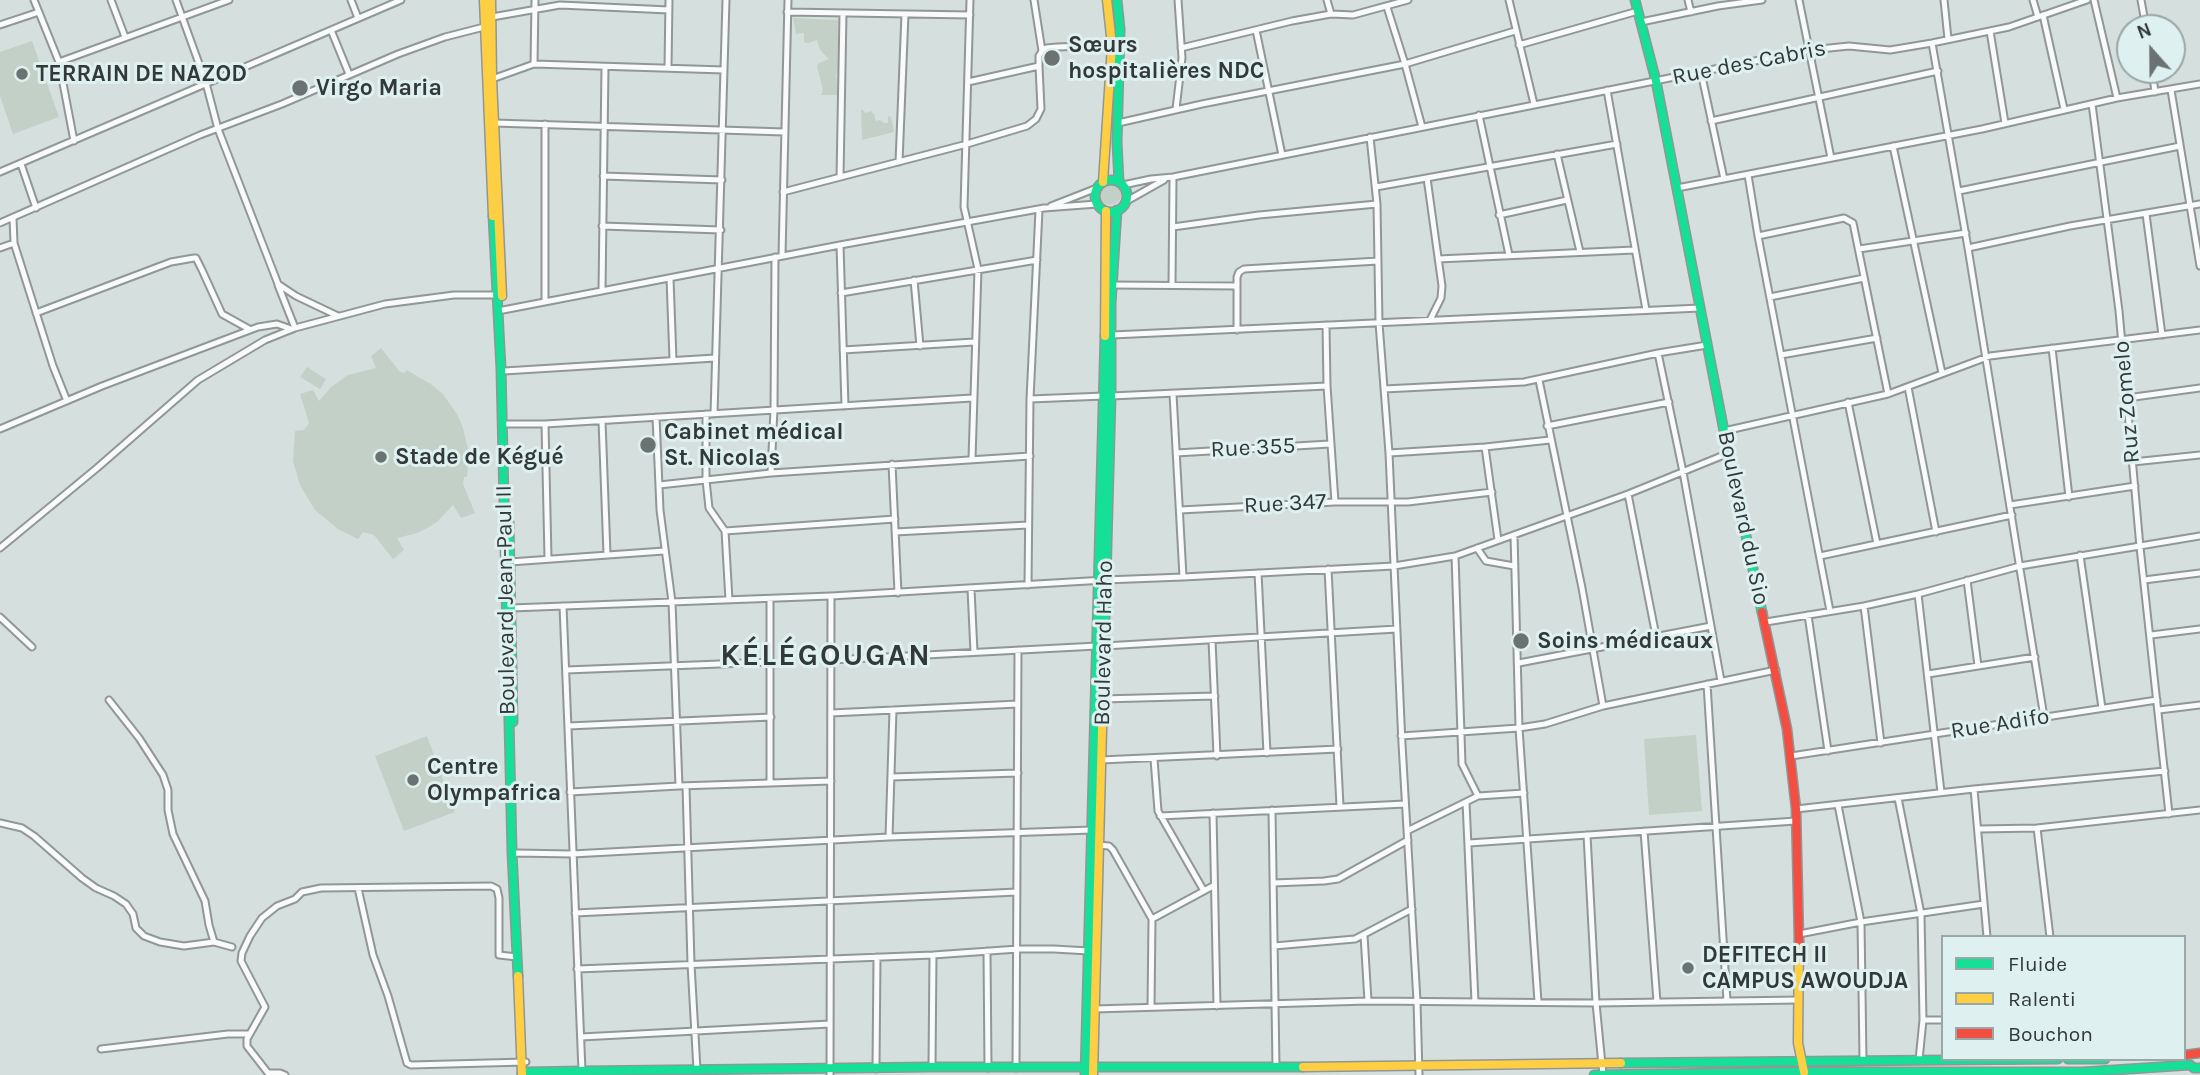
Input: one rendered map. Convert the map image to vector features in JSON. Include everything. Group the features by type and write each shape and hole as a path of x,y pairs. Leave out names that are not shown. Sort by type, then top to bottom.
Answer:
{"main road":[{"name":"Boulevard Jean-Paul II","path":"484,0 503,310 514,854 523,1062"},
{"name":"Boulevard Jean-Paul II","path":"491,0 517,957 524,1074"},
{"path":"1107,0 1112,45 1108,127 1100,185 1095,195 1097,204 1106,211 1117,210 1125,202 1127,193 1121,183 1117,158 1120,29 1117,0"},
{"name":"Boulevard du Sio","path":"1635,0 1656,81 1724,430 1776,670 1791,756 1796,809 1798,1043 1803,1074"},
{"path":"1100,185 1111,180 1121,183"},
{"name":"Boulevard Haho","path":"1107,396 1117,210"},
{"name":"Boulevard Haho","path":"1089,1071 1089,951 1096,830 1107,396 1106,211"},
{"name":"Boulevard Haho","path":"1089,1071 1094,1009 1098,845 1096,830"},
{"name":"Boulevard du Sio","path":"1793,1074 1792,1060 1798,1043"},
{"path":"2194,1069 2187,1055 2200,1053"},
{"path":"524,1074 697,1070 830,1072 933,1067 1224,1071 1276,1067 1941,1060"},
{"path":"1594,1075 2011,1073 2194,1069"}],"street":[{"path":"34,0 59,62 74,141"},
{"path":"111,0 125,37"},
{"path":"176,0 206,83 218,129 293,328"},
{"path":"59,62 229,0"},
{"path":"351,0 358,18"},
{"path":"0,172 401,0"},
{"path":"534,64 535,0"},
{"path":"668,68 669,0"},
{"path":"714,414 726,0"},
{"path":"771,473 788,0"},
{"path":"970,0 964,187 967,222 978,269 972,459"},
{"path":"783,192 1027,126 1036,119 1041,109 1038,66 1042,51 1034,0"},
{"path":"1176,109 1181,48 1178,0"},
{"path":"1327,0 1331,15"},
{"path":"1181,48 1292,21 1331,15 1353,15 1408,0"},
{"path":"1509,0 1534,104"},
{"path":"1688,0 1690,12"},
{"path":"1640,22 1762,0"},
{"path":"1799,0 1831,158"},
{"path":"1944,0 1948,39"},
{"path":"2033,0 2040,16 2064,109"},
{"name":"Rue des Cabris","path":"1121,183 1170,178 1810,50 1849,46 1890,50 1932,43 1990,31 2087,0"},
{"path":"2094,0 2117,98"},
{"path":"492,17 563,2 669,10"},
{"path":"1387,7 1422,127"},
{"path":"1519,45 1638,11"},
{"path":"0,25 39,12"},
{"path":"787,12 970,15"},
{"path":"840,177 843,13"},
{"path":"898,162 905,14"},
{"path":"0,223 349,74 420,46 484,27"},
{"path":"331,30 349,74"},
{"path":"1256,30 1282,155"},
{"path":"1990,31 2006,123"},
{"path":"1118,123 1405,64 1515,32"},
{"path":"1932,43 1966,233 2044,717"},
{"path":"1042,51 1057,47 1112,45"},
{"path":"492,79 534,64 724,70"},
{"path":"602,291 605,66"},
{"path":"968,82 1038,66"},
{"path":"1711,121 1938,71"},
{"path":"1701,72 1724,179"},
{"path":"2154,84 2155,92"},
{"path":"1677,188 1948,135 2117,98 2200,84"},
{"path":"1606,90 1646,310"},
{"path":"2171,90 2200,266"},
{"name":"Ruz Zomelo","path":"2092,104 2122,340 2140,547 2157,700"},
{"path":"1479,115 1509,255"},
{"path":"494,122 785,132"},
{"path":"545,124 545,302"},
{"path":"1370,137 1377,204 1380,323 1389,453 1419,1075"},
{"path":"1376,187 1617,144"},
{"path":"1893,146 1942,373"},
{"path":"1959,191 2180,146"},
{"path":"1558,153 1580,252"},
{"path":"21,164 36,208"},
{"path":"1748,175 1830,611"},
{"path":"603,176 722,180"},
{"path":"1125,202 1170,178 1172,285"},
{"path":"1427,178 1442,293 1430,320"},
{"path":"1042,209 1100,185"},
{"path":"1499,215 1567,200"},
{"path":"503,310 967,222 1042,209 1097,204"},
{"path":"1173,227 1259,215 1377,204"},
{"path":"1968,248 2200,204"},
{"path":"1028,585 1030,399 1042,209"},
{"path":"2146,214 2162,335"},
{"path":"13,218 14,243 53,366 67,401"},
{"path":"1758,236 1844,218 1851,220 1860,249 1888,394"},
{"path":"602,226 721,230"},
{"path":"1860,249 1966,233"},
{"path":"0,248 14,243"},
{"path":"839,245 845,406"},
{"path":"1438,259 1634,250"},
{"path":"36,313 171,262 197,258 222,314 249,330"},
{"path":"841,293 1037,260"},
{"path":"1237,330 1238,272 1244,269 1378,261"},
{"path":"670,278 673,360"},
{"path":"1770,298 1864,278"},
{"path":"914,280 920,346"},
{"path":"278,284 296,296 338,316"},
{"path":"1112,285 1237,286"},
{"path":"0,548 198,380 265,340 293,328 409,300 454,295 500,295"},
{"path":"1112,335 1700,307"},
{"path":"0,429 260,326 277,324 293,328"},
{"path":"1326,326 1335,502"},
{"path":"1724,430 1888,394 1985,357 2200,330"},
{"path":"1781,355 1877,338"},
{"path":"843,350 974,342"},
{"path":"1384,389 1510,384 1707,345"},
{"path":"2052,348 2069,497"},
{"path":"1658,353 1683,471 1721,681"},
{"path":"504,371 715,358"},
{"path":"1539,380 1603,706"},
{"path":"1030,399 1327,386"},
{"path":"1908,387 1936,532"},
{"path":"2127,398 2200,388"},
{"path":"1173,394 1184,577"},
{"path":"507,424 545,425 972,398"},
{"path":"1547,426 1669,402"},
{"path":"1848,402 1877,544"},
{"path":"706,414 706,480 709,508 725,531 729,600"},
{"path":"656,417 664,551 672,602 676,721 688,848 697,1070"},
{"path":"602,421 607,554"},
{"path":"545,425 548,558"},
{"path":"1389,453 1550,440"},
{"name":"Rue 355","path":"1176,453 1330,444"},
{"path":"1485,447 1498,540"},
{"path":"511,608 898,593 1394,566 1455,556 1628,494 1729,453"},
{"path":"659,485 771,473 1030,456"},
{"path":"2133,462 2200,456"},
{"path":"892,464 898,593"},
{"path":"2010,505 2135,486"},
{"name":"Rue 347","path":"1180,510 1426,500 1492,492"},
{"path":"1628,494 1656,636"},
{"path":"1820,556 2012,515"},
{"path":"725,531 895,519"},
{"path":"895,533 1028,525"},
{"path":"1514,535 1519,729 1538,1002"},
{"path":"1766,622 1864,606 2020,566 2200,536"},
{"path":"1477,548 1486,561 1514,566"},
{"path":"510,562 664,551"},
{"path":"2080,555 2102,708"},
{"path":"1455,556 1462,764 1478,796"},
{"path":"1328,569 1340,806"},
{"path":"1258,573 1267,753"},
{"path":"2144,580 2200,573"},
{"path":"1967,580 1978,666"},
{"path":"971,589 974,652"},
{"path":"1917,594 1941,792"},
{"path":"830,1072 831,596"},
{"path":"770,783 771,599"},
{"path":"563,606 582,1071"},
{"path":"1864,606 1881,743"},
{"path":"1808,615 1828,751"},
{"path":"0,617 32,647"},
{"path":"1519,663 1711,626"},
{"path":"831,660 1397,629"},
{"path":"2151,635 2200,629"},
{"path":"1212,640 1217,755"},
{"path":"1016,1068 1018,650"},
{"path":"1928,674 2035,657"},
{"path":"566,670 771,662"},
{"path":"1401,736 1519,729 1603,706 1776,670"},
{"path":"1707,684 1727,1001"},
{"path":"1098,697 1214,696"},
{"path":"109,700 139,738 163,775 168,790 168,810 173,834 205,901 214,942"},
{"path":"2157,700 2169,814"},
{"name":"Rue Adifo","path":"1791,756 2157,700"},
{"path":"831,713 1018,704"},
{"path":"2159,710 2200,705"},
{"path":"889,837 893,710"},
{"path":"568,726 771,717"},
{"path":"1098,760 1338,749"},
{"path":"1154,759 1156,800 1160,816 1204,891"},
{"path":"1796,809 2165,771"},
{"path":"891,777 1018,772"},
{"path":"570,792 831,781"},
{"path":"1974,789 1987,935"},
{"path":"1407,831 1478,796 1524,793"},
{"path":"1898,798 1920,914 1923,1020 1919,1060"},
{"path":"1466,802 1475,1002"},
{"path":"1160,816 1405,804"},
{"path":"1838,805 1861,922 1863,1060"},
{"path":"1272,810 1276,1067"},
{"path":"1979,829 2037,828 2200,810"},
{"path":"1213,813 1217,1006"},
{"path":"1469,843 1796,821"},
{"path":"0,823 22,828 82,878 126,905 133,914 136,928 144,936 184,946 214,942 232,947"},
{"path":"2037,828 2050,935"},
{"path":"514,854 572,854 889,837 1096,830"},
{"path":"1644,831 1657,1002"},
{"path":"1587,835 1596,1003 1603,1075"},
{"path":"1273,883 1338,879 1408,840"},
{"path":"1098,845 1109,846 1113,850 1152,919 1151,1007"},
{"path":"285,1075 268,1073 248,1050 246,1042 265,1007 241,961 242,953 255,927 277,906 295,899 302,892 321,888 491,886 497,889 499,898 499,955 517,957"},
{"path":"1152,919 1213,886"},
{"path":"358,888 373,955 407,1063 523,1062"},
{"path":"575,913 1017,892"},
{"path":"1799,934 1984,904"},
{"path":"1274,946 1345,941 1364,935 1412,909"},
{"path":"1364,935 1368,1001"},
{"path":"577,969 933,955 1018,949 1089,951"},
{"path":"987,951 989,1068"},
{"path":"933,955 933,1067"},
{"path":"876,1069 877,957"},
{"path":"1094,1009 1368,1001 1596,1003 1799,1000"},
{"path":"1923,1020 1941,1020"},
{"path":"581,1037 830,1024"},
{"path":"101,1049 228,1034 250,1034"},
{"path":"2064,1071 2066,1061"}],"shaded area":[{"path":"793,18 838,20 838,95 821,95 823,90 817,66 829,59 820,50 817,40 804,42 804,33 796,34"},
{"name":"TERRAIN DE NAZOD","path":"32,41 59,117 13,134 0,96 0,52"},
{"path":"861,109 866,113 871,111 876,121 888,123 888,116 891,117 894,132 862,140"},
{"path":"1110,183 1118,186 1121,194 1118,202 1110,205 1102,202 1099,194 1102,186"},
{"name":"Stade de Kégué","path":"381,348 400,372 405,373 407,370 443,394 458,416 469,453 467,477 464,477 463,484 475,513 461,518 453,505 437,522 427,528 397,538 404,550 393,559 374,535 363,532 358,539 338,529 315,510 300,485 293,461 295,431 304,430 309,423 300,394 313,390 319,401 331,387 348,375 376,368 371,356"},
{"path":"307,367 326,379 320,389 300,377"},
{"path":"1696,735 1702,811 1649,815 1644,739"},
{"path":"427,736 455,812 404,831 375,756"}],"traffic: fast":[{"path":"1117,0 1120,29 1117,142 1119,182"},
{"path":"1635,0 1656,81 1762,612"},
{"path":"1111,180 1122,185 1127,196 1122,207 1111,212 1100,207 1095,196 1100,185 1111,180"},
{"path":"1103,691 1111,304 1117,210"},
{"path":"493,216 501,369 512,852 518,976"},
{"path":"1085,1075 1105,336"},
{"path":"509,522 513,722"},
{"path":"1621,1063 1941,1060"},
{"path":"1594,1075 2083,1072 2190,1065 2200,1068"},
{"path":"522,1074 932,1067 1303,1067"}],"traffic: slow":[{"path":"484,0 493,216"},
{"path":"491,0 502,296"},
{"path":"1103,182 1112,45 1107,0"},
{"path":"1105,336 1106,211"},
{"path":"1093,1075 1103,691"},
{"path":"1799,941 1798,1043 1804,1072"},
{"path":"518,976 522,1075"},
{"path":"1303,1067 1621,1063"}],"traffic: jam":[{"path":"1762,612 1787,729 1796,809 1799,941"},
{"path":"2186,1055 2200,1053"}],"place":[{"name":"Sœurs hospitalières NDC","path":"1052,58"},
{"name":"TERRAIN DE NAZOD","path":"22,74"},
{"name":"Virgo Maria","path":"300,88"},
{"name":"Cabinet médical St. Nicolas","path":"648,445"},
{"name":"Stade de Kégué","path":"381,457"},
{"name":"Soins médicaux","path":"1521,641"},
{"name":"Centre Olympafrica","path":"413,780"},
{"name":"DEFITECH II CAMPUS AWOUDJA","path":"1688,968"}],"district":[{"name":"KÉLÉGOUGAN","path":"826,656"}]}
